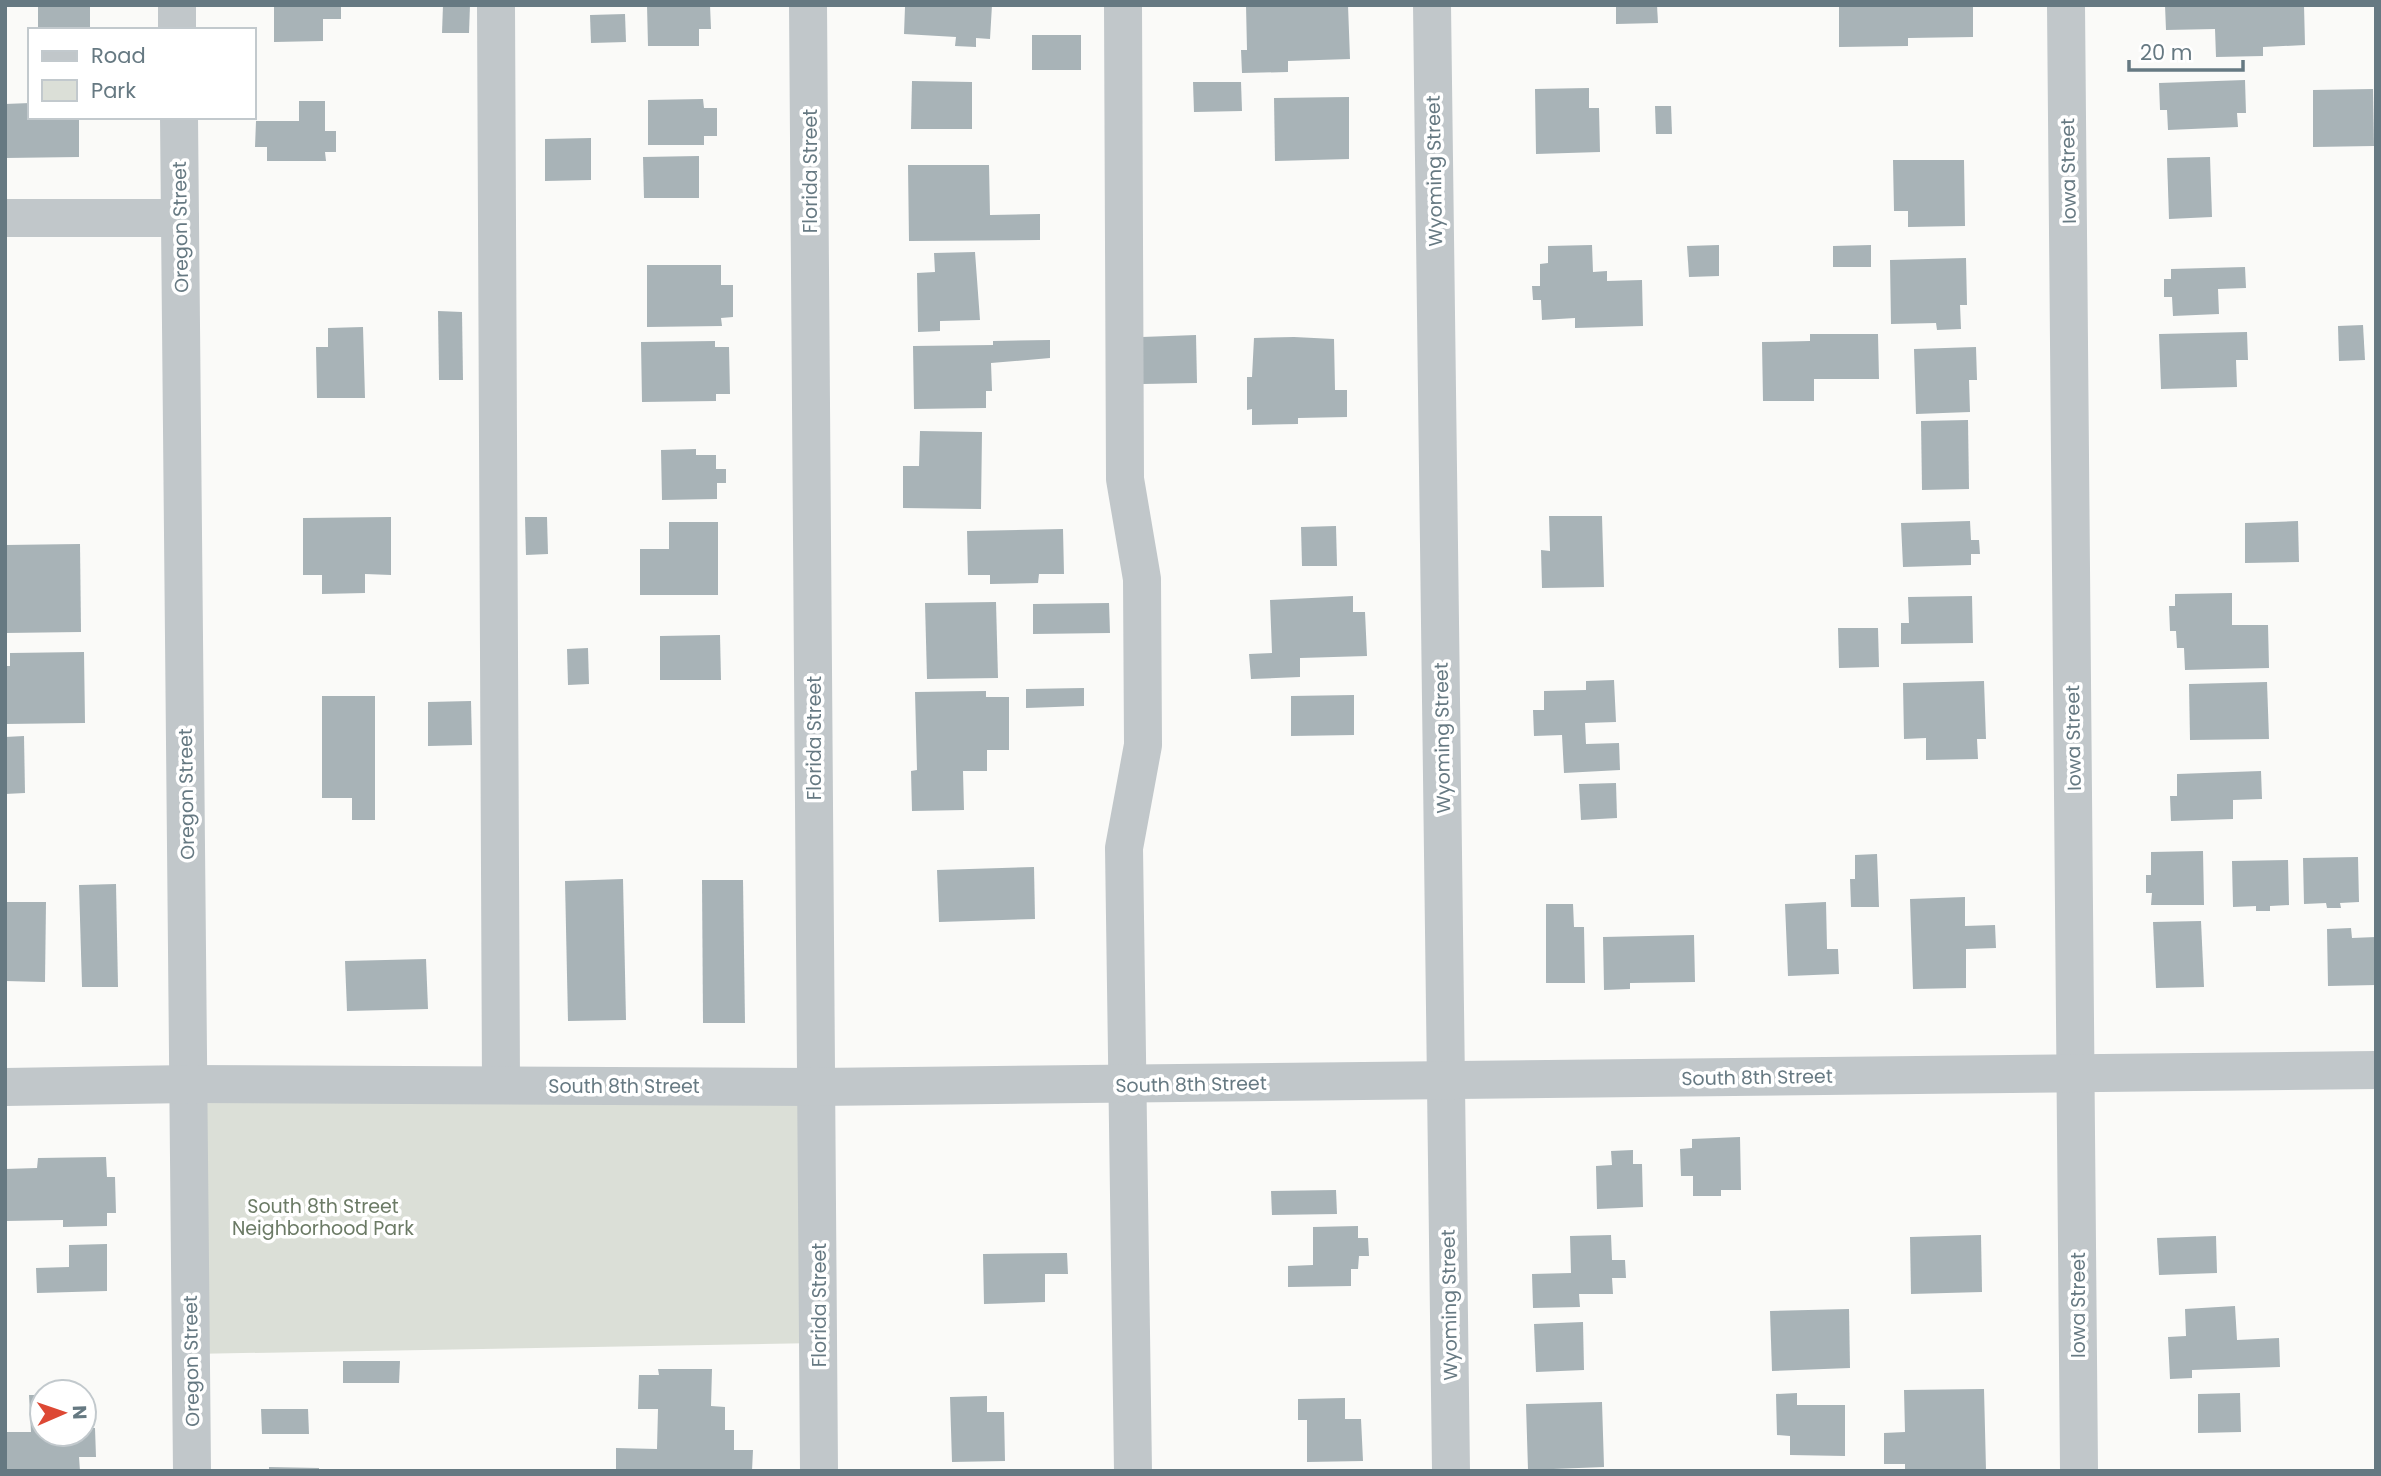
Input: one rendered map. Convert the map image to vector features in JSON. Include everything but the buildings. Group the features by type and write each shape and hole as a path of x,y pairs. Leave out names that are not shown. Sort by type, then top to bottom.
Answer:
{"street":[{"path":"177,5 177,28"},
{"path":"496,5 501,1085"},
{"name":"Florida Street","path":"808,5 819,1471"},
{"path":"1123,5 1125,479 1142,579 1143,745 1124,848 1133,1471"},
{"name":"Wyoming Street","path":"1432,5 1451,1471"},
{"name":"Iowa Street","path":"2066,5 2079,1471"},
{"name":"Oregon Street","path":"178,119 192,1471"},
{"path":"5,218 180,218"},
{"name":"South 8th Street","path":"5,1087 189,1084 817,1087 1127,1085 2376,1070"}],"green space":[{"name":"South 8th Street Neighborhood Park","path":"189,1084 817,1087 819,1343 190,1354"}]}
